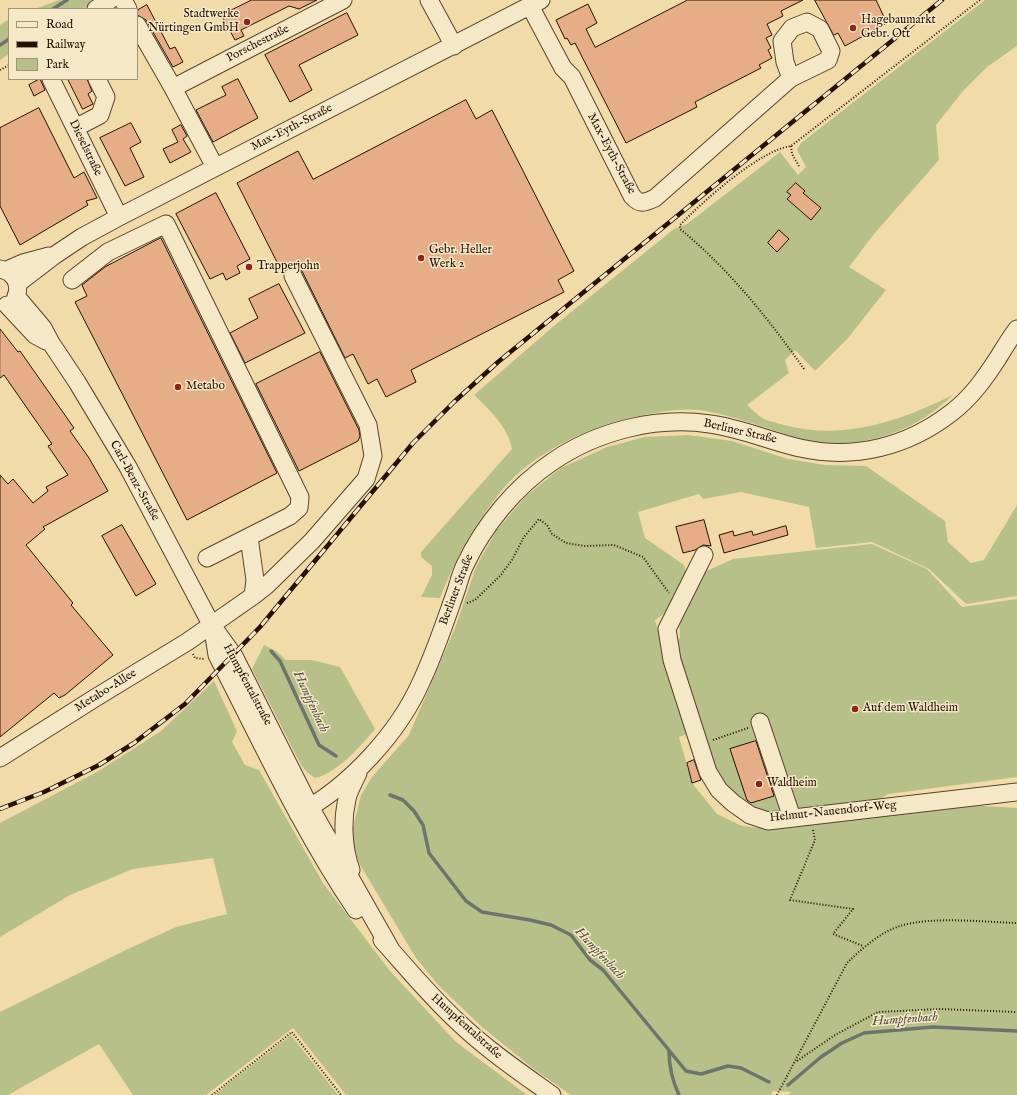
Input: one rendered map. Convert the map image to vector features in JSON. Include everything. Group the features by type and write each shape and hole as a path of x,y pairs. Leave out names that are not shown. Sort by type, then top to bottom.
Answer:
{"street":[{"path":"98,8 110,0"},
{"name":"Porschestraße","path":"173,88 343,0"},
{"path":"429,0 454,46"},
{"name":"Max-Eyth-Straße","path":"10,298 55,255 82,237 215,167 536,3 563,68 572,77 632,196 638,202 644,203 655,198 791,78"},
{"path":"138,27 173,88 215,167"},
{"name":"Dieselstraße","path":"51,80 119,217"},
{"path":"75,128 100,115 106,97 98,80"},
{"path":"72,280 108,252 166,224 300,497 299,508 290,516 207,558"},
{"name":"Max-Eyth-Straße","path":"3,270 55,255"},
{"name":"Carl-Benz-Straße","path":"3,270 14,276 10,298 35,335 50,343 77,382 128,468 211,624"},
{"name":"Metabo-Allee","path":"0,758 186,642 253,596 267,585 312,541 366,479 373,456 368,425 293,276"},
{"name":"Berliner Straße","path":"304,810 329,795 359,769 410,704 422,682 464,567 485,529 514,494 552,462 584,444 617,431 664,423 712,424 743,430 799,448 826,452 855,453 892,446 925,431 962,405 972,394 1017,329"},
{"path":"249,537 255,580 253,596"},
{"name":"Helmut-Nauendorf-Weg","path":"704,556 667,629 672,660 698,745 708,772 719,790 733,803 750,815 768,821 1017,792"},
{"name":"Humpfentalstraße","path":"211,624 234,656 304,810 328,870 356,910 390,948 414,978 458,1022 496,1055 552,1095"},
{"path":"760,723 792,818"},
{"path":"359,769 347,799 344,841 349,863 361,898"},
{"name":"Humpfentalstraße","path":"304,810 361,898 390,948"}],"path":[{"path":"804,369 723,267 680,229 680,224 700,206 753,164 780,147 791,146 980,0"},
{"path":"791,146 792,154 799,166"},
{"path":"466,604 475,600 500,576 512,560 524,537 539,519 547,525 552,534 566,543 585,546 614,545 643,557 678,606"},
{"path":"698,745 760,723"},
{"path":"810,815 815,840 790,900 853,909 832,934 863,946"},
{"path":"776,1095 796,1061 847,963 863,946 899,926 934,921 1017,923"},
{"path":"796,1061 835,1035 878,1012 940,1009 1017,1012"},
{"path":"212,1095 292,1032 341,1095"}],"green space":[{"path":"59,0 98,0 85,8 38,8"},
{"path":"985,0 1017,0 1017,46 987,67 963,91 936,125 939,160 874,234 849,267 886,290 848,338 815,371 795,350 785,360 789,373 747,405 768,421 806,429 828,431 871,426 892,420 913,413 953,395 931,413 910,426 880,437 847,443 831,443 799,438 749,422 698,410 670,411 643,415 624,419 586,432 548,451 516,475 493,501 475,527 452,569 440,598 421,597 432,575 432,566 421,557 421,552 512,449 503,426 474,395 555,325 674,229 687,224 780,152 798,175 806,167 797,150 801,143"},
{"path":"8,20 8,55 0,60 0,25"},
{"path":"688,435 732,441 788,459 825,465 866,466 945,521 948,542 971,563 984,560 1017,505 1017,596 966,604 929,569 872,542 816,548 809,507 741,492 703,499 699,494 638,512 645,538 684,565 688,578 674,607 655,620 690,733 679,737 692,783 717,814 742,826 761,828 899,807 968,805 1017,808 1017,1095 787,1095 792,1092 773,1091 771,1095 571,1095 535,1070 482,1027 438,985 416,958 359,863 354,847 353,828 361,795 372,777 409,735 455,628 476,567 496,531 526,496 561,468 607,447 645,437"},
{"name":"Auf dem Waldheim","path":"872,544 927,569 962,607 1017,599 1017,777 888,794 877,801 762,815 731,795 713,769 672,649 680,637 679,614 700,574 733,559"},
{"path":"264,645 276,651 286,660 312,660 340,667 375,729 348,758 340,765 323,775 315,778 301,765 252,669"},
{"path":"214,681 237,731 232,742 245,765 259,770 323,883 390,971 456,1042 527,1095 346,1095 293,1028 206,1095 133,1095 99,1044 8,1095 0,1095 0,1012 176,927 227,914 213,858 133,869 70,895 0,937 0,823 97,772 161,731"},
{"path":"291,1035 338,1095 214,1095"}],"building":[{"name":"Stadtwerke Nürtingen GmbH","path":"252,0 317,0 299,9 289,6 241,30 244,36 235,40 223,18 225,17 224,14"},
{"path":"688,0 803,0 781,11 783,16 767,24 772,35 766,38 771,48 768,50 772,58 759,65 761,68 695,102 697,107 626,143 575,43 571,45 567,38 565,39 556,20 588,4 597,23 586,29 595,47"},
{"name":"Hagebaumarkt Gebr. Ott","path":"815,0 876,0 887,23 845,46 838,33 834,35"},
{"path":"147,5 170,49 175,47 183,62 173,67 146,20 138,16 138,10"},
{"path":"347,13 358,35 299,65 312,90 290,102 265,55"},
{"path":"238,79 258,118 213,142 196,110 226,95 222,87"},
{"path":"40,80 45,90 34,96 29,85"},
{"path":"68,80 87,80 92,91 88,94 93,104 83,109"},
{"name":"Gebr. Heller Werk 2","path":"466,100 476,119 492,110 574,271 558,280 564,292 411,370 416,382 386,397 377,379 368,384 353,354 345,358 302,271 293,266 288,267 283,274 237,183 298,151 313,179"},
{"path":"39,108 74,178 84,172 97,198 86,201 88,205 20,245 0,206 0,128"},
{"path":"131,123 141,142 130,148 144,177 125,186 100,138"},
{"path":"181,125 187,136 183,139 191,152 170,163 163,149 178,142 172,130"},
{"path":"796,183 805,191 803,193 821,208 811,220 787,199 791,195 787,192"},
{"path":"216,193 250,259 237,266 240,273 226,280 223,273 210,279 176,214"},
{"path":"779,230 789,239 777,252 768,243"},
{"name":"Metabo","path":"161,238 277,473 187,520 75,302 87,296 82,285 105,267"},
{"path":"279,284 305,333 245,363 230,333 258,318 249,299"},
{"path":"0,329 18,352 20,351 74,428 70,431 89,458 108,491 43,527 45,529 26,545 73,603 71,605 113,655 65,695 59,698 54,693 0,737 0,475 8,484 13,479 33,503 48,491 46,487 68,475 48,446 52,444 4,375 0,378"},
{"path":"320,352 359,430 360,436 358,441 299,471 256,384"},
{"path":"704,520 711,546 703,545 695,550 683,553 676,527"},
{"path":"122,525 156,584 136,596 102,536"},
{"path":"786,526 788,535 724,553 719,535 733,531 734,536 752,531 753,535"},
{"path":"756,741 774,796 751,803 747,800 730,749"},
{"path":"694,760 701,780 692,783 687,763"}],"waterway":[{"path":"55,8 67,0"},
{"path":"0,45 8,40"},
{"name":"Humpfenbach","path":"271,651 280,661 319,745 336,756"},
{"name":"Humpfenbach","path":"390,795 403,800 414,811 423,825 429,853 466,901 482,912 551,925 571,935 590,960 603,970 686,1071 701,1074 728,1066 741,1068 769,1082"},
{"name":"Humpfenbach","path":"788,1085 821,1057 842,1043 864,1033 933,1027 1017,1031"},
{"path":"669,1051 671,1074 679,1095"}],"railway":[{"path":"0,809 44,792 99,765 134,743 185,704 260,627 413,443 454,402 498,362 942,0"}],"place":[{"name":"Stadtwerke Nürtingen GmbH","path":"247,22"},
{"name":"Hagebaumarkt Gebr. Ott","path":"853,28"},
{"name":"Gebr. Heller Werk 2","path":"421,258"},
{"name":"Trapperjohn","path":"249,267"},
{"name":"Metabo","path":"178,387"},
{"name":"Auf dem Waldheim","path":"855,709"},
{"name":"Waldheim","path":"759,784"}]}
